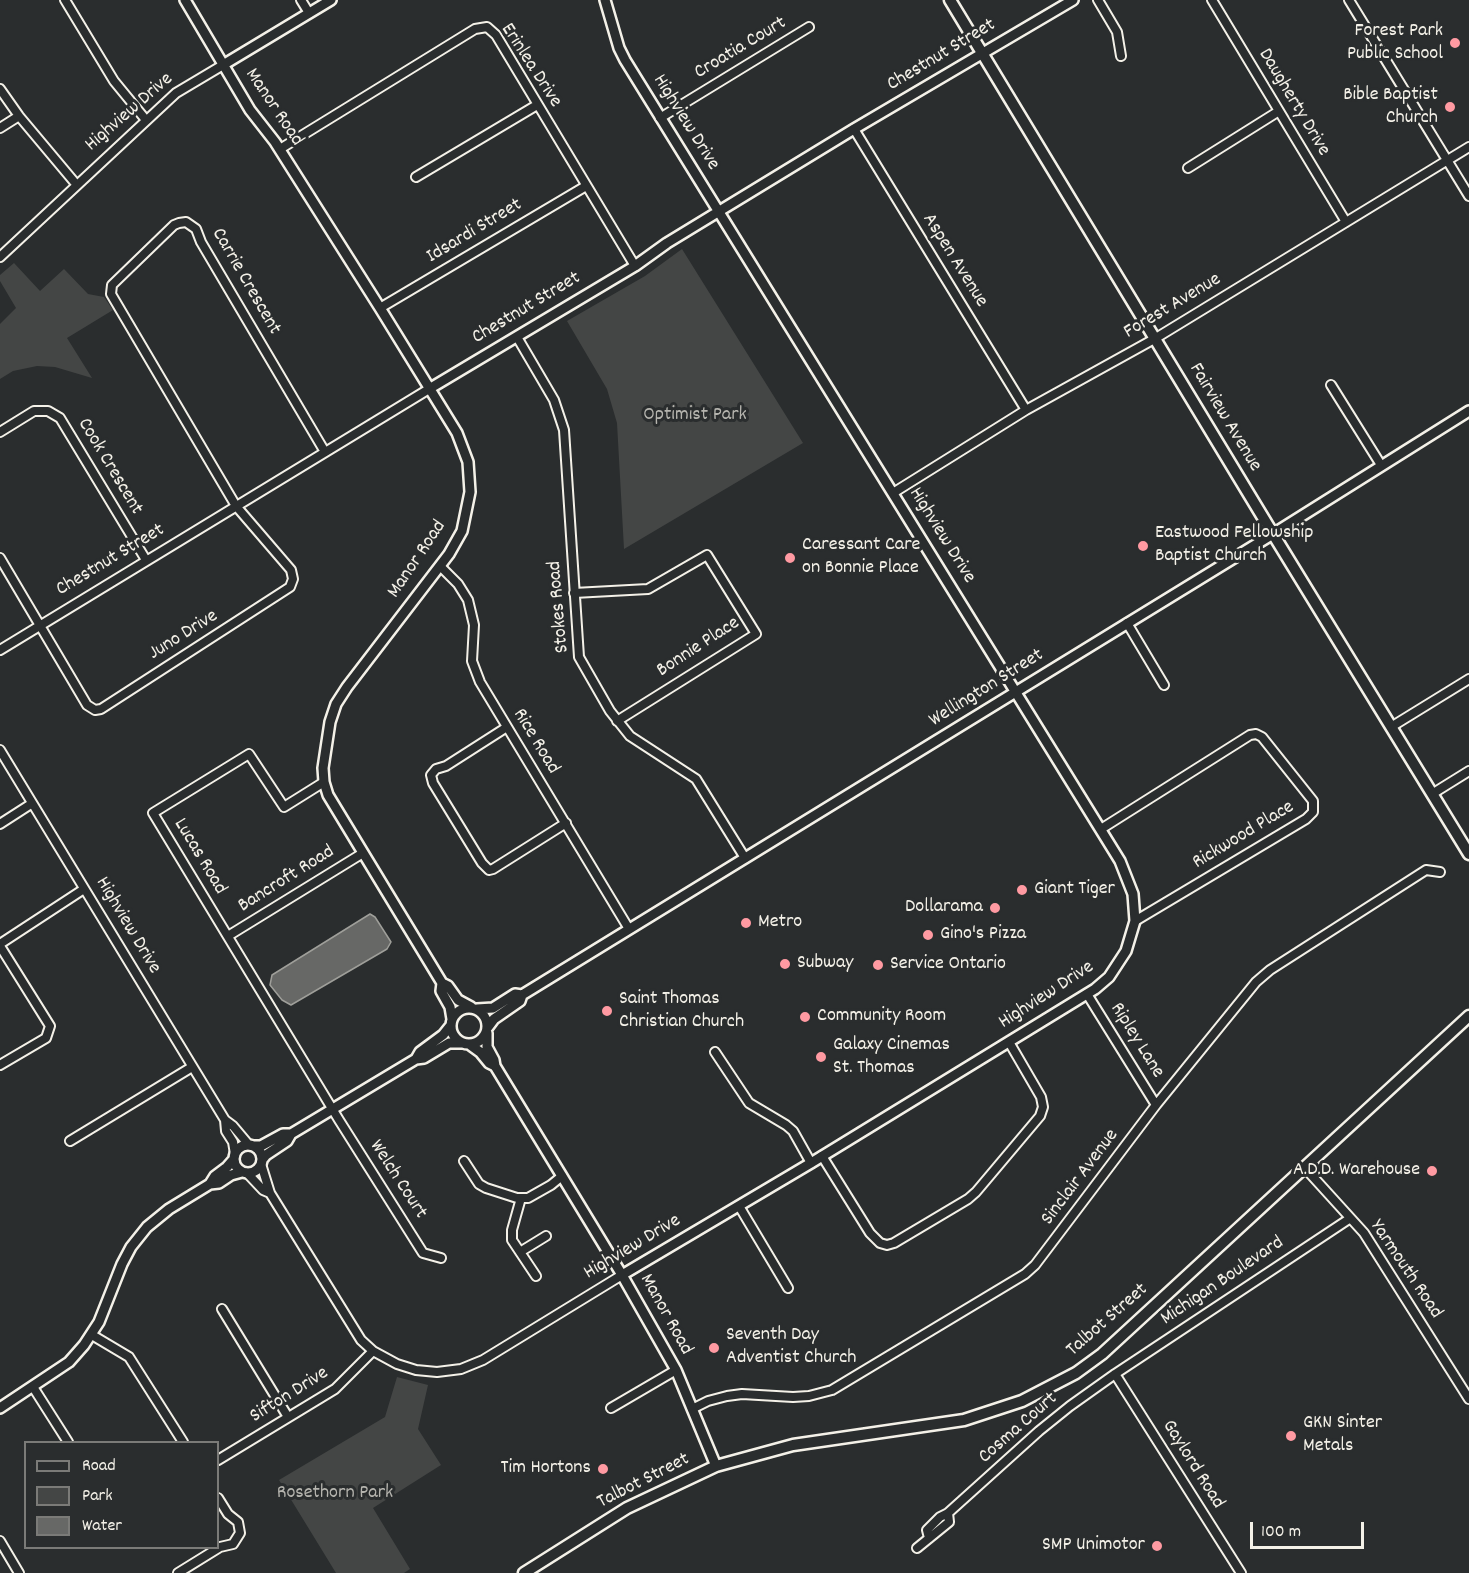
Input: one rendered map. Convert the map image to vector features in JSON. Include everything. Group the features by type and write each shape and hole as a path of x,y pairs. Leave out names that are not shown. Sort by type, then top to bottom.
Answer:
{"main road":[{"name":"Fairview Avenue","path":"950,0 1469,854"},
{"name":"Talbot Street","path":"524,1573 627,1508 716,1466 793,1445 964,1420 1012,1405 1076,1373 1102,1354 1469,1016"}],"street":[{"path":"65,0 114,81 146,120"},
{"name":"Manor Road","path":"185,0 250,110 280,148 380,308 457,434 468,462 469,506 462,531 440,566 336,704 324,753 324,782 328,795 442,983 441,991 450,1007 452,1022"},
{"path":"301,0 309,13"},
{"name":"Highview Drive","path":"0,257 176,93 331,0"},
{"name":"Highview Drive","path":"262,1162 270,1193 357,1333 373,1351 397,1364 416,1370 436,1372 461,1369 483,1360 1087,994 1109,977 1118,965 1126,951 1135,921 1133,894 1128,879 1101,829 660,118 619,48 605,0"},
{"name":"Chestnut Street","path":"0,650 635,266 667,243 854,129 1073,0"},
{"path":"1098,0 1117,32 1121,56"},
{"name":"Daugherty Drive","path":"1212,0 1346,222"},
{"path":"1349,0 1469,196"},
{"name":"Erinlea Drive","path":"280,148 481,27 487,27 496,35 635,266"},
{"name":"Croatia Court","path":"660,118 808,27"},
{"path":"0,89 19,116 76,184"},
{"path":"416,177 537,105"},
{"path":"1188,168 1279,111"},
{"path":"0,128 19,116"},
{"name":"Aspen Avenue","path":"854,129 1026,410"},
{"name":"Forest Avenue","path":"893,493 1026,410 1156,338 1469,147"},
{"name":"Idsardi Street","path":"380,308 586,186"},
{"name":"Carrie Crescent","path":"236,506 111,294 112,285 174,225 186,222 196,229 201,242 325,452"},
{"name":"Stokes Road","path":"517,337 554,400 564,430 579,657 616,720 630,736 696,779 745,858"},
{"path":"1331,385 1381,465"},
{"name":"Cook Crescent","path":"0,432 34,411 48,411 60,418 146,560"},
{"name":"Wellington Street","path":"474,1008 488,1009 515,994 522,994 1273,534 1469,411"},
{"name":"Juno Drive","path":"40,625 88,707 100,709 290,587 293,579 291,570 236,506"},
{"name":"Bonnie Place","path":"574,593 648,589 706,555 756,634 616,720"},
{"path":"0,558 40,625"},
{"name":"Rice Road","path":"440,566 458,584 468,600 474,625 471,651 475,672 629,929"},
{"path":"1127,623 1164,685"},
{"path":"1392,727 1469,679"},
{"path":"507,728 446,766 436,769 431,775 433,783 482,863 489,870 493,869 566,823"},
{"name":"Rickwood Place","path":"1101,829 1250,735 1256,734 1262,737 1313,801 1313,812 1306,819 1135,921"},
{"name":"Highview Drive","path":"0,750 225,1120 251,1146"},
{"name":"Lucas Road","path":"324,782 284,807 249,754 153,813 332,1110"},
{"path":"1432,794 1469,771"},
{"path":"0,824 31,804"},
{"name":"Bancroft Road","path":"228,936 363,853"},
{"name":"Sinclair Avenue","path":"692,1409 727,1395 793,1397 809,1396 832,1390 1025,1274 1035,1265 1156,1105 1256,981 1426,870 1440,872"},
{"path":"0,1065 46,1038 50,1026 0,945 84,889"},
{"path":"0,1408 69,1362 92,1335 122,1264 139,1236 169,1209 210,1184 219,1183 231,1175 256,1171 266,1155 287,1141 291,1134 416,1059 424,1058 448,1043 466,1044 480,1041 487,1030 486,1017 458,1000 448,986 442,983"},
{"name":"Wellington Street","path":"487,1030 494,1019 520,1001 522,994"},
{"name":"Ripley Lane","path":"1087,994 1156,1105"},
{"path":"416,1059 420,1052 443,1035 460,1010 474,1008"},
{"path":"452,1022 454,1035 466,1044"},
{"name":"Manor Road","path":"487,1030 487,1047 495,1066 622,1275 676,1370 716,1466"},
{"path":"822,1156 870,1233 880,1243 886,1245 894,1243 968,1199 1033,1124 1043,1107 1041,1097 1009,1042"},
{"name":"Manor Road","path":"466,1044 480,1052 489,1064 495,1066"},
{"path":"715,1052 749,1103 793,1131 811,1163"},
{"path":"70,1142 192,1066"},
{"name":"Welch Court","path":"332,1110 423,1252 441,1258"},
{"name":"Highview Drive","path":"225,1120 226,1131 233,1142 235,1156"},
{"path":"210,1184 214,1176 227,1167 241,1148 261,1146 284,1134 291,1134"},
{"path":"251,1146 260,1152 262,1162"},
{"path":"235,1156 236,1167 244,1173"},
{"path":"464,1161 479,1184 521,1198 534,1195 562,1176"},
{"name":"Yarmouth Road","path":"1305,1168 1370,1242 1469,1399"},
{"name":"Highview Drive","path":"244,1173 263,1190 270,1193"},
{"path":"521,1198 512,1230 512,1240 536,1276"},
{"path":"739,1206 788,1288"},
{"name":"Michigan Boulevard","path":"1115,1374 1349,1219"},
{"path":"520,1252 546,1236"},
{"path":"222,1310 288,1417"},
{"path":"92,1335 129,1357 182,1441"},
{"name":"Sifton Drive","path":"219,1459 335,1389 373,1351"},
{"path":"610,1408 676,1370"},
{"name":"Cosma Court","path":"917,1548 949,1522 948,1513 1039,1431 1115,1374"},
{"name":"Gaylord Road","path":"1115,1374 1241,1573"},
{"path":"33,1387 67,1441"},
{"path":"219,1500 228,1514 238,1522 240,1533 233,1544 219,1548"},
{"path":"0,1541 19,1573"},
{"path":"178,1573 217,1549"}],"green space":[{"name":"Optimist Park","path":"682,249 803,443 624,549 617,423 607,389 567,321 645,276"},
{"path":"14,263 40,291 64,269 88,294 104,297 113,310 67,338 92,378 55,367 37,366 13,371 0,379 0,324 16,308 0,281 0,275"},
{"name":"Rosethorn Park","path":"397,1377 428,1385 418,1429 441,1465 373,1508 410,1569 404,1573 336,1573 279,1480 385,1417"}],"water":[{"path":"370,914 375,917 391,942 387,949 291,1005 282,1000 270,985 272,975"}],"place":[{"name":"Forest Park Public School","path":"1455,43"},
{"name":"Bible Baptist Church","path":"1450,107"},
{"name":"Eastwood Fellowship Baptist Church","path":"1143,546"},
{"name":"Caressant Care on Bonnie Place","path":"790,558"},
{"name":"Giant Tiger","path":"1022,890"},
{"name":"Dollarama","path":"995,908"},
{"name":"Metro","path":"746,923"},
{"name":"Gino's Pizza","path":"928,935"},
{"name":"Subway","path":"785,964"},
{"name":"Service Ontario","path":"878,965"},
{"name":"Saint Thomas Christian Church","path":"607,1011"},
{"name":"Community Room","path":"805,1017"},
{"name":"Galaxy Cinemas St. Thomas","path":"821,1057"},
{"name":"A.D.D. Warehouse","path":"1432,1171"},
{"name":"Seventh Day Adventist Church","path":"714,1348"},
{"name":"GKN Sinter Metals","path":"1291,1436"},
{"name":"Tim Hortons","path":"603,1469"},
{"name":"SMP Unimotor","path":"1157,1546"}]}
